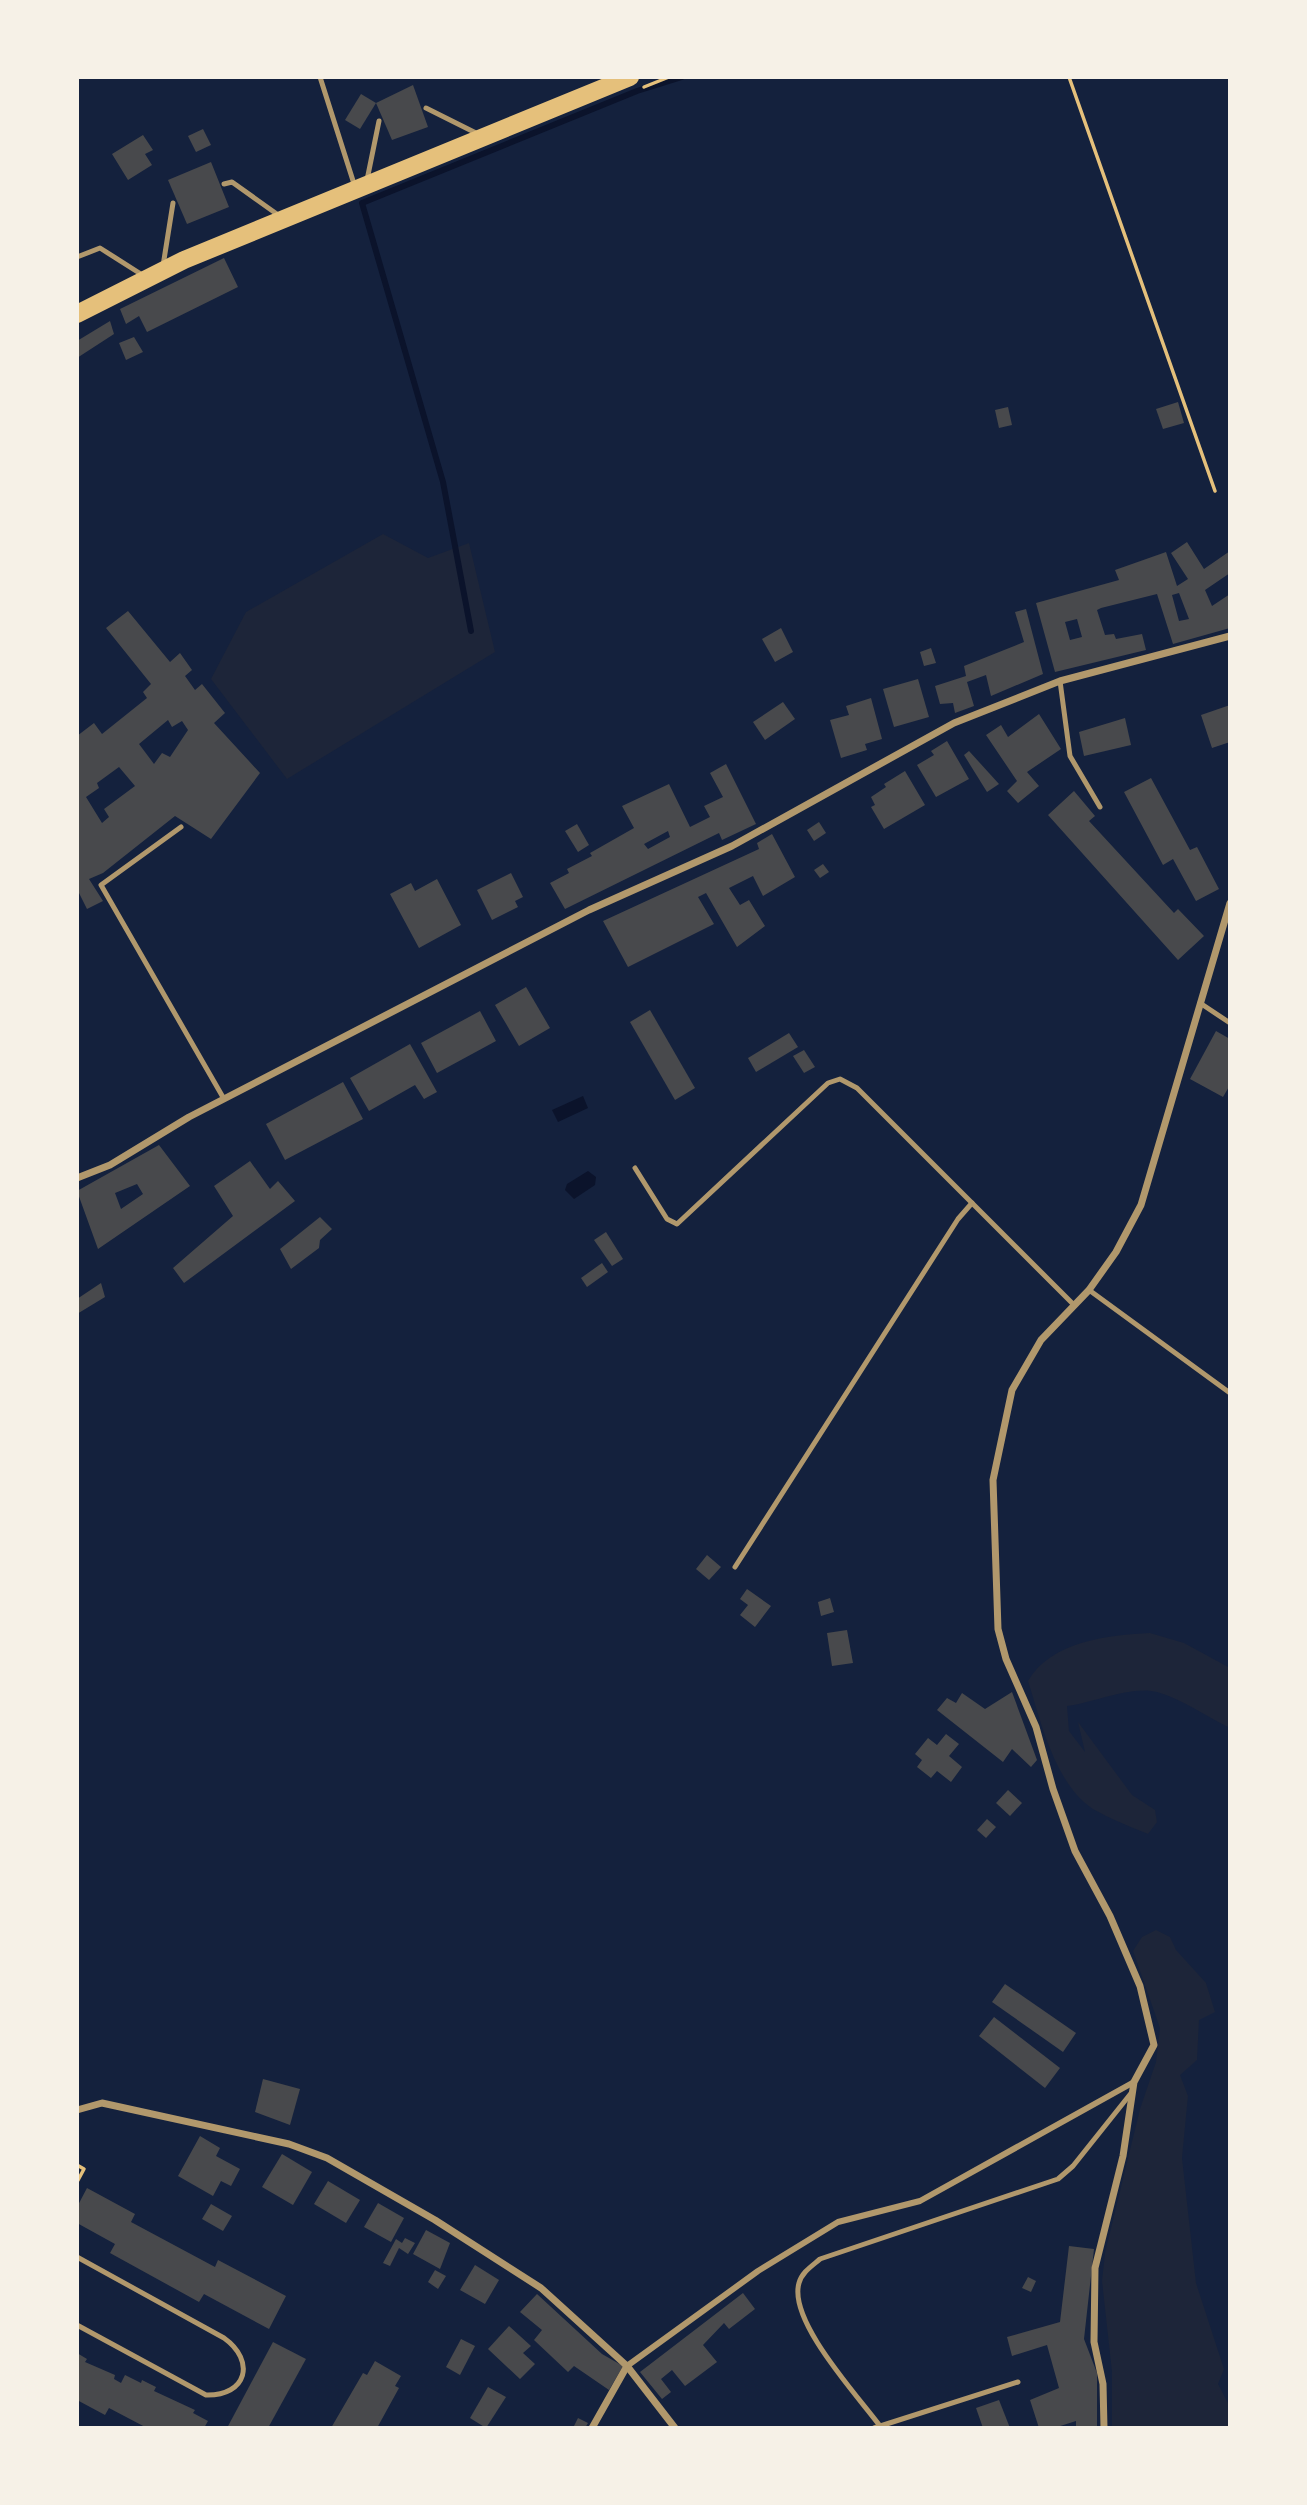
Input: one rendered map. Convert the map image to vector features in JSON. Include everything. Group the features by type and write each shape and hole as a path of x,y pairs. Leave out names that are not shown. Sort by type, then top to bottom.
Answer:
{"main road":[{"path":"77,314 155,273 630,77"}],"street":[{"path":"77,1178 110,1165 224,1099 589,910 732,846 954,723 1060,681 1230,636"},
{"path":"1104,2428 1103,2384 1094,2342 1095,2268 1123,2157 1134,2082 1154,2045 1140,1986 1110,1916 1075,1851 1053,1789 1036,1727 1006,1659 998,1629 993,1480 998,1446 1012,1390 1041,1340 1089,1290 1116,1252 1141,1205 1230,903"},
{"path":"592,2428 627,2366 758,2271 838,2222 920,2201 1134,2082"},
{"path":"77,2110 102,2103 289,2144 327,2158 512,2267 541,2288 627,2366 675,2428"}],"lane":[{"path":"320,77 360,188"},
{"path":"426,108 484,137"},
{"path":"360,188 379,121"},
{"path":"224,184 232,182 284,219"},
{"path":"77,257 100,248 155,273 173,203"},
{"path":"1060,681 1070,756 1100,807"},
{"path":"181,827 101,885 224,1099"},
{"path":"1200,1003 1230,1023"},
{"path":"635,1168 667,1219 677,1224 828,1083 840,1079 857,1088 1074,1305"},
{"path":"735,1567 958,1219 972,1203"},
{"path":"1089,1290 1230,1392"},
{"path":"1017,2382 877,2427 807,2326 798,2285 804,2273 820,2259 1058,2179 1132,2092"},
{"path":"77,2257 224,2338 238,2348 243,2357 244,2371 232,2391 219,2396 206,2395 77,2325"}],"path":[{"path":"1069,77 1215,491"},
{"path":"77,2165 84,2169 77,2182"}],"shaded area":[{"path":"383,534 428,558 469,543 495,652 287,779 211,679 246,612"},
{"path":"583,1096 588,1108 558,1122 552,1110"},
{"path":"588,1171 596,1177 595,1185 574,1199 565,1190 567,1184"},
{"path":"1150,1633 1184,1643 1230,1668 1230,1728 1176,1699 1147,1690 1067,1706 1069,1731 1085,1752 1078,1722 1132,1795 1155,1810 1157,1822 1148,1834 1093,1809 1069,1784 1051,1751 1028,1681 1051,1657 1066,1649 1099,1639"},
{"path":"1156,1930 1170,1937 1176,1950 1206,1983 1215,2012 1199,2020 1197,2060 1180,2075 1188,2096 1182,2158 1196,2283 1224,2369 1218,2384 1230,2407 1230,2428 1112,2428 1112,2372 1102,2281 1105,2253 1140,2109 1156,2062 1160,2028 1133,1951 1142,1937"}],"building":[{"path":"413,85 428,127 392,140 376,103"},
{"path":"361,94 376,103 360,129 345,120"},
{"path":"203,129 211,145 196,152 188,136"},
{"path":"143,135 153,150 145,154 152,165 128,180 112,154"},
{"path":"211,162 229,207 187,224 168,180"},
{"path":"224,258 238,287 147,332 139,316 126,324 120,309"},
{"path":"110,321 114,334 77,358 77,341"},
{"path":"134,337 143,352 126,360 119,343"},
{"path":"1178,402 1184,423 1163,429 1156,409"},
{"path":"1008,407 1012,425 999,428 995,410"},
{"path":"1187,542 1204,569 1230,551 1230,573 1205,590 1212,606 1230,594 1230,628 1173,644 1157,594 1101,608 1097,610 1105,635 1114,634 1116,639 1142,634 1146,650 1055,672 1036,603 1119,580 1115,570 1166,552 1177,586 1188,579 1171,553","holes":["1179,593 1189,619 1179,621 1172,595","1077,619 1082,637 1070,640 1065,622"]},
{"path":"1026,609 1043,674 991,696 986,675 967,682 974,706 955,713 953,703 940,704 935,686 966,676 964,666 1024,642 1015,612"},
{"path":"128,611 170,662 180,653 192,670 185,676 195,690 202,684 225,713 214,723 260,773 211,839 175,816 103,873 89,879 103,901 87,909 77,889 77,736 94,723 102,734 147,698 143,692 151,684 106,628","holes":["168,720 172,727 182,721 188,730 170,757 162,753 154,764 139,744","119,767 135,786 104,809 109,817 102,823 86,797 99,788 97,783"]},
{"path":"781,628 793,652 775,662 762,639"},
{"path":"931,648 936,663 924,666 920,652"},
{"path":"918,679 929,717 894,727 883,689"},
{"path":"871,698 882,739 865,744 867,750 841,758 830,720 849,715 846,706"},
{"path":"783,702 795,719 765,740 753,722"},
{"path":"1230,705 1230,742 1212,748 1201,715"},
{"path":"1039,714 1061,749 1027,772 1039,786 1018,803 1007,791 1017,781 986,735 1001,725 1008,737"},
{"path":"1125,718 1131,745 1084,756 1079,732"},
{"path":"947,741 969,779 936,797 917,765 934,755 931,751"},
{"path":"969,751 999,784 987,792 964,755"},
{"path":"726,764 756,824 722,840 719,833 565,909 550,883 569,873 567,869 592,856 590,853 634,828 622,806 669,784 690,827 710,817 704,806 723,797 710,773","holes":["668,831 670,837 648,849 644,844"]},
{"path":"905,771 925,805 884,829 871,807 875,805 871,797 886,787 884,784"},
{"path":"1151,778 1190,850 1197,847 1219,889 1196,901 1173,859 1163,865 1124,792"},
{"path":"1074,791 1095,816 1089,821 1174,913 1178,909 1204,936 1178,960 1048,815"},
{"path":"819,822 826,833 814,841 807,830"},
{"path":"577,824 589,845 578,852 565,831"},
{"path":"772,834 795,877 763,896 753,876 729,888 740,905 749,900 765,926 737,947 706,893 698,897 714,924 628,967 603,921 759,849 757,843"},
{"path":"823,864 829,872 820,878 814,870"},
{"path":"511,873 523,897 515,901 518,907 492,920 477,890"},
{"path":"437,879 461,925 419,948 390,894 411,883 415,891"},
{"path":"526,987 550,1028 519,1046 495,1005"},
{"path":"650,1010 695,1088 675,1100 630,1022"},
{"path":"480,1011 496,1041 437,1073 421,1043"},
{"path":"1216,1031 1230,1039 1230,1085 1223,1097 1190,1079"},
{"path":"789,1033 798,1047 756,1072 748,1058"},
{"path":"410,1044 437,1092 424,1099 415,1085 369,1111 350,1078"},
{"path":"804,1050 815,1067 804,1073 793,1056"},
{"path":"343,1082 363,1119 285,1160 266,1124"},
{"path":"159,1145 190,1186 98,1249 77,1191","holes":["137,1184 143,1194 121,1209 115,1193"]},
{"path":"250,1161 270,1189 278,1181 295,1201 184,1283 173,1268 233,1216 214,1186"},
{"path":"320,1217 332,1229 320,1240 319,1248 291,1269 280,1249"},
{"path":"606,1232 623,1259 612,1266 594,1240"},
{"path":"602,1263 608,1272 587,1287 581,1278"},
{"path":"101,1283 105,1297 77,1314 77,1299"},
{"path":"707,1555 721,1567 709,1580 696,1569"},
{"path":"747,1589 771,1606 755,1627 740,1615 748,1605 740,1599"},
{"path":"830,1598 834,1612 821,1616 818,1602"},
{"path":"847,1630 853,1663 832,1666 827,1633"},
{"path":"1012,1692 1037,1760 1031,1767 1012,1749 1003,1762 937,1710 947,1698 956,1703 962,1693 985,1709"},
{"path":"946,1734 959,1744 949,1756 962,1767 951,1782 937,1771 931,1778 917,1767 922,1760 915,1754 928,1738 937,1745"},
{"path":"1008,1790 1022,1803 1010,1816 996,1803"},
{"path":"987,1819 996,1827 986,1838 977,1830"},
{"path":"1005,1984 1076,2033 1063,2052 992,2002"},
{"path":"994,2017 1060,2068 1045,2088 979,2036"},
{"path":"263,2079 300,2089 290,2125 255,2112"},
{"path":"200,2136 220,2148 216,2156 240,2169 231,2186 221,2181 213,2196 178,2176"},
{"path":"282,2154 312,2172 293,2205 262,2187"},
{"path":"328,2181 360,2200 346,2223 314,2204"},
{"path":"87,2188 135,2214 131,2222 215,2267 218,2260 286,2296 269,2329 204,2294 199,2302 110,2253 115,2244 77,2223 77,2207"},
{"path":"378,2203 404,2218 391,2242 364,2227"},
{"path":"211,2204 232,2216 223,2231 202,2219"},
{"path":"426,2230 450,2243 440,2269 413,2254"},
{"path":"405,2238 415,2243 408,2254 399,2248 390,2266 383,2263 396,2239 402,2243"},
{"path":"1069,2246 1094,2249 1084,2339 1097,2373 1097,2428 1076,2428 1076,2421 1054,2428 1039,2428 1030,2400 1059,2388 1047,2345 1012,2356 1007,2337 1060,2322"},
{"path":"475,2265 499,2280 485,2304 460,2290"},
{"path":"435,2270 446,2276 438,2289 428,2282"},
{"path":"1028,2277 1036,2281 1031,2292 1022,2288"},
{"path":"743,2293 755,2309 729,2329 724,2323 703,2345 717,2362 685,2386 672,2370 661,2379 671,2392 662,2399 640,2372"},
{"path":"537,2294 602,2354 623,2366 609,2390 574,2366 568,2372 534,2340 542,2330 520,2312"},
{"path":"509,2326 531,2346 523,2353 535,2364 520,2379 488,2349"},
{"path":"461,2339 475,2346 460,2375 446,2367"},
{"path":"273,2342 306,2359 268,2428 227,2428"},
{"path":"77,2353 87,2359 85,2362 115,2375 114,2379 121,2383 125,2375 141,2383 142,2380 156,2387 154,2391 195,2410 193,2413 208,2421 204,2428 147,2428 109,2408 105,2415 77,2400"},
{"path":"375,2361 401,2376 395,2386 399,2388 377,2428 331,2428 363,2373 367,2375"},
{"path":"488,2387 506,2397 486,2428 470,2418"},
{"path":"999,2400 1010,2428 983,2428 976,2408"},
{"path":"578,2418 588,2423 585,2428 573,2428"}],"waterway":[{"path":"471,631 443,482 362,203 637,91 682,77"}]}
